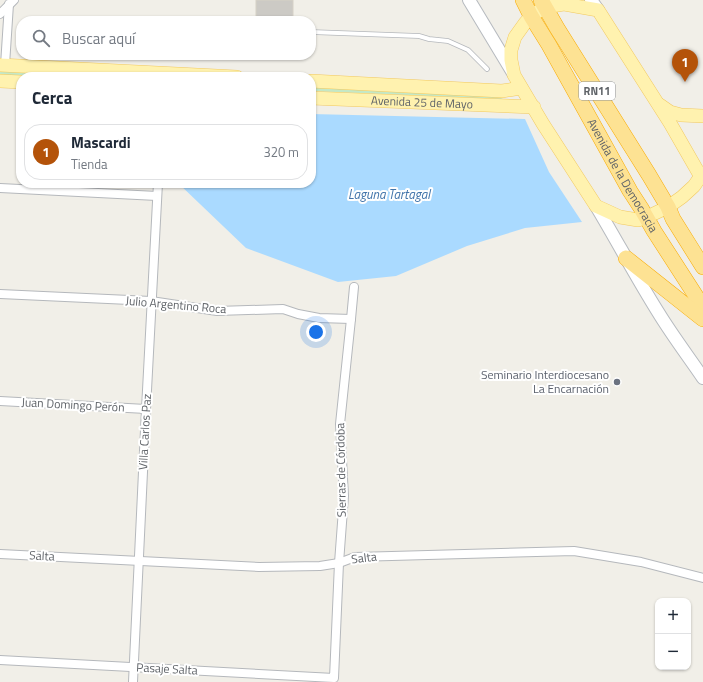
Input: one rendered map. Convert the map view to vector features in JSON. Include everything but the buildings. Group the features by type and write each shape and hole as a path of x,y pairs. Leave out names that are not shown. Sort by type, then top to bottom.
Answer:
{"highway":[{"name":"Avenida de la Democracia","path":"523,0 630,191 703,307"},
{"name":"Avenida de la Democracia","path":"543,4 703,266"},
{"path":"626,258 703,320"}],"main road":[{"path":"543,4 595,5 702,177 682,197 668,207 638,220 620,217 596,206 514,75 511,50 515,37 531,16 543,4"},
{"path":"3,65 118,72"},
{"path":"0,81 16,82"},
{"name":"Avenida 25 de Mayo","path":"316,81 502,91 521,88"},
{"name":"Avenida 25 de Mayo","path":"316,98 534,107"},
{"path":"657,103 670,112 681,115 703,116"}],"street":[{"path":"469,0 514,75"},
{"path":"0,14 12,2"},
{"path":"3,65 12,2"},
{"path":"0,188 157,196"},
{"name":"Villa Carlos Paz","path":"133,682 158,188"},
{"path":"596,206 664,322 703,378"},
{"name":"Sierras de Córdoba","path":"334,678 339,563 344,496 340,424 354,287"},
{"name":"Julio Argentino Roca","path":"0,294 151,301 217,311 283,309 298,314 319,318 351,319"},
{"name":"Juan Domingo Perón","path":"0,401 146,409"},
{"name":"Salta","path":"0,554 259,567 320,566 339,563 355,557 574,551 641,562 703,578"},
{"name":"Pasaje Salta","path":"0,660 334,678"}],"lane":[{"path":"316,32 418,36 448,41 468,50 486,69"}],"green space":[{"path":"0,70 33,72 16,72 16,76 0,76"},
{"path":"316,86 503,97 501,99 316,91"}],"water":[{"name":"Laguna Tartagal","path":"316,114 525,119 549,172 582,222 525,228 467,246 396,276 338,282 246,248 183,188 316,188"}],"place":[{"name":"Mascardi","path":"685,82"},
{"name":"Seminario Interdiocesano La Encarnación","path":"617,382"}]}
